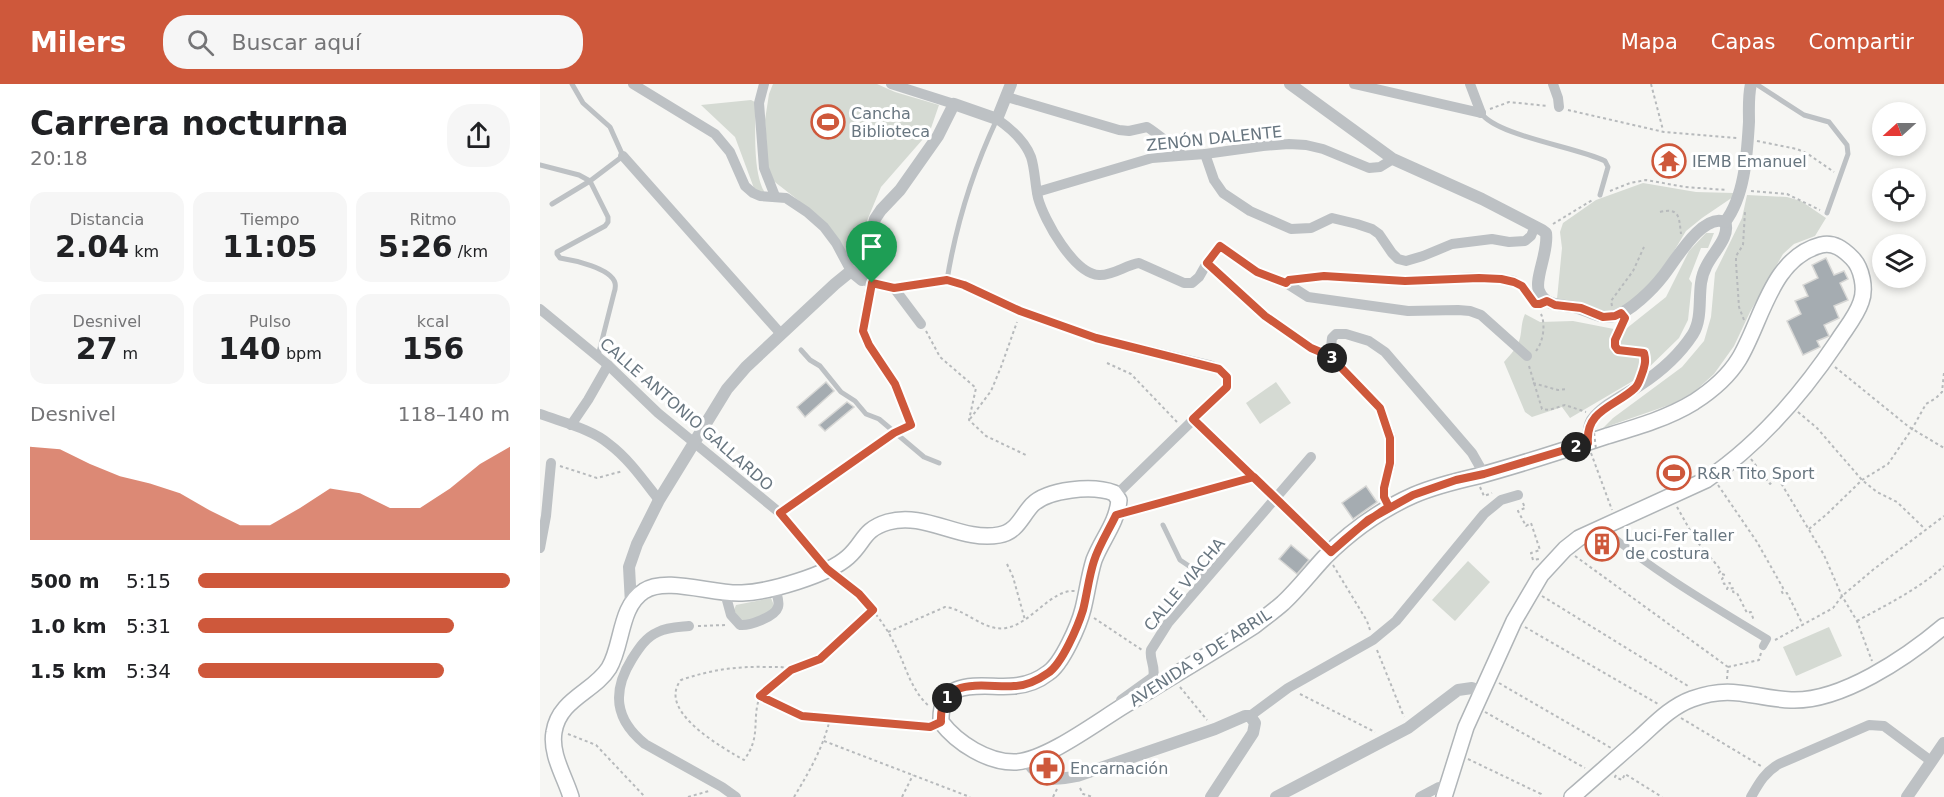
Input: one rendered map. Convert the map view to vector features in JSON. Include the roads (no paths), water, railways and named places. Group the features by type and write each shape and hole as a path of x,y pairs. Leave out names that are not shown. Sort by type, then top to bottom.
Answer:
{"main road":[{"name":"AVENIDA 9 DE ABRIL","path":"1116,495 1119,500 1116,515 1094,560 1082,611 1064,654 1051,671 1039,679 1015,686 974,684 957,690 948,697 941,716 954,737 972,749 1006,761 1027,760 1042,755 1092,726 1254,626 1283,603 1331,552 1368,520 1389,507 1436,486 1592,446 1693,403 1713,389 1739,359 1774,285 1790,263 1804,251 1824,244 1835,245 1845,251 1856,262 1863,290 1862,301 1825,359 1789,404 1744,451 1713,476 1672,497 1579,538 1541,574 1514,621 1474,706 1446,792"},
{"path":"571,797 554,746 554,729 563,711 576,696 608,671 614,660 631,604 640,593 648,588 661,586 741,593 775,588 799,581 849,557 864,536 874,527 886,522 911,519 965,533 997,536 1015,528 1032,505 1050,494 1098,490 1116,495"},
{"path":"1572,797 1670,711 1689,700 1726,691 1787,700 1814,699 1840,692 1915,649 1944,626"}],"street":[{"path":"633,84 716,134 730,152 745,186 760,196 786,198 798,204 824,227 836,243 851,271 867,281 894,288 947,280 964,285 1020,311 1096,338 1219,369 1227,377 1227,387 1116,495"},
{"path":"764,84 759,103 764,168 776,196"},
{"path":"891,84 912,87 997,119 1010,129 1026,148 1031,158 1037,192 1046,216 1063,246 1082,267 1091,273 1102,275 1139,263 1184,283 1192,283 1199,277 1220,246 1257,272 1286,283 1308,297 1407,311 1470,311 1481,315 1527,356"},
{"path":"997,119 1011,84"},
{"path":"1290,84 1393,159 1482,199 1546,233 1547,248 1537,285 1541,302"},
{"path":"1354,84 1481,113"},
{"path":"1470,84 1481,113"},
{"path":"1553,84 1559,107"},
{"path":"1592,446 1588,436 1591,421 1659,372 1695,331 1700,284 1704,269 1726,234 1725,222 1743,191 1751,84"},
{"path":"1007,98 1119,130 1136,130 1147,127 1167,143 1178,148 1182,154"},
{"path":"894,433 911,425 895,384 869,345 863,331 875,219 900,190 938,136 954,104"},
{"name":"ZENÓN DALENTE","path":"1037,192 1152,158 1289,144 1323,149 1369,168 1380,167 1393,159"},
{"path":"1205,154 1214,180 1223,193 1250,211 1291,229 1311,228 1332,218 1357,224 1379,234 1398,259 1406,261 1452,244 1492,238 1509,242 1525,241 1539,228"},
{"path":"623,156 781,334"},
{"path":"1286,283 1289,280 1324,276 1405,281 1501,279 1522,286 1541,302 1581,308 1603,317 1615,316 1653,287 1707,224 1718,220 1725,222"},
{"path":"1207,263 1265,316 1311,348 1330,356 1374,400 1385,418 1390,438 1390,463 1384,488 1384,497 1389,507"},
{"path":"631,604 629,567 641,535 659,500 727,389 746,367 851,271"},
{"path":"894,288 921,324"},
{"name":"CALLE ANTONIO GALLARDO","path":"540,309 598,356 658,413 780,513 894,433"},
{"path":"1330,356 1332,338 1336,334 1351,335 1377,346 1472,453 1484,474"},
{"path":"571,425 608,365"},
{"path":"540,414 571,425 609,443 635,468 659,500"},
{"name":"CALLE VIACHA","path":"1092,726 1101,713 1153,677 1154,669 1150,655 1153,645 1168,623 1311,457"},
{"path":"540,548 546,516 551,463"},
{"path":"1027,760 1037,774 1044,778 1063,779 1250,716 1288,688 1373,640 1396,621 1484,514 1501,500 1518,495"},
{"path":"1609,525 1656,569 1767,639 1763,646"},
{"path":"725,593 728,608 736,622 746,626 775,612 778,607 775,588"},
{"path":"689,626 659,631 641,645 621,680 620,706 632,732 645,744 736,797"},
{"path":"1276,797 1408,728 1458,690 1472,688 1482,692"},
{"path":"1211,797 1253,733 1255,723 1250,716"},
{"path":"1752,797 1769,770 1856,730 1876,725 1884,726 1931,761"},
{"path":"1907,797 1944,743"},
{"path":"1420,797 1439,787 1446,792"}],"lane":[{"path":"552,204 590,181 623,156 610,127 583,103 572,84"},
{"path":"1756,84 1804,115 1830,124 1848,148 1827,213"},
{"path":"1481,113 1485,118 1503,128 1605,161 1608,167 1600,195"},
{"path":"947,280 951,254 976,169 997,119"},
{"path":"540,165 579,175 590,181 608,217 607,224 556,254 560,258 588,263 611,277 615,283 598,356"},
{"path":"801,350 828,373 841,392 855,401 866,414 879,419 924,457 939,463"},
{"path":"1163,525 1180,560 1207,578"}],"place":[{"name":"Cancha Biblioteca","path":"828,122"},
{"name":"IEMB Emanuel","path":"1669,161"},
{"name":"R&R Tito Sport","path":"1674,473"},
{"name":"Luci-Fer taller de costura","path":"1602,544"},
{"name":"Encarnación","path":"1047,768"}]}
